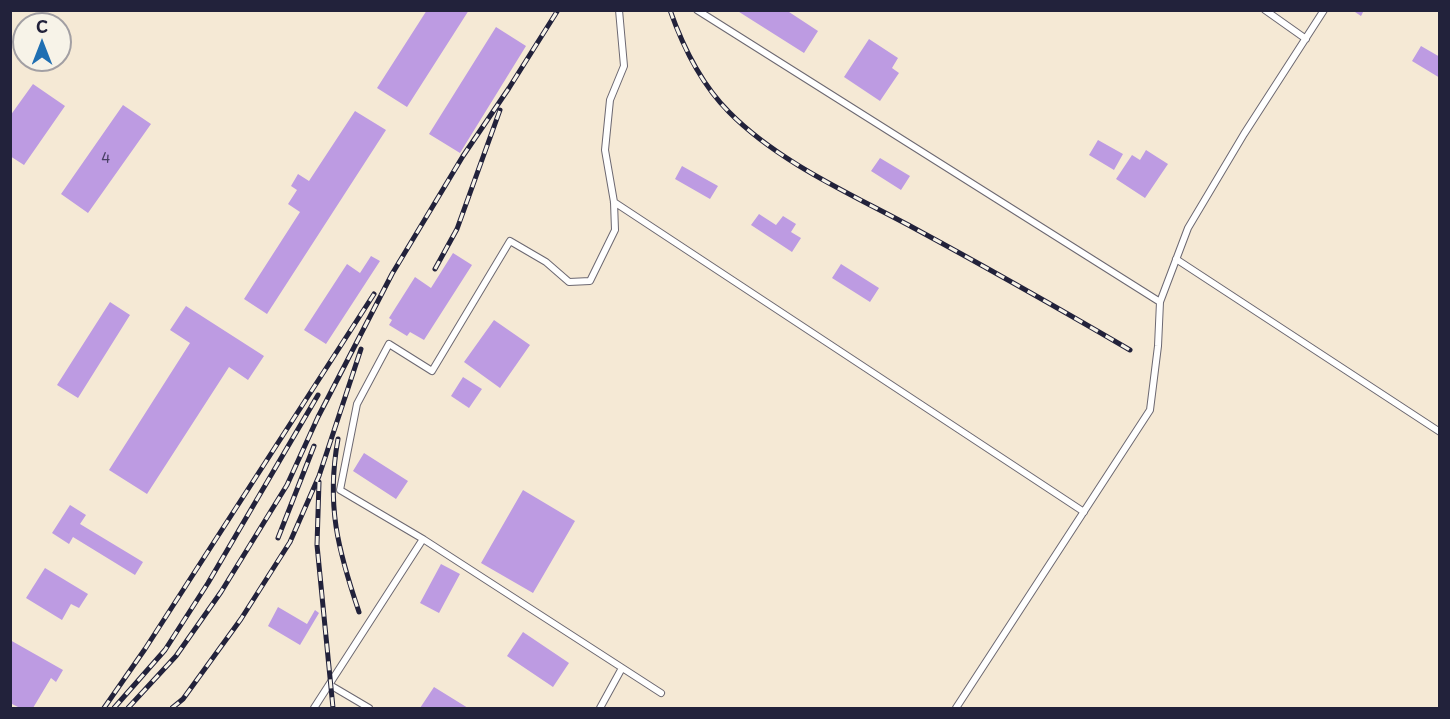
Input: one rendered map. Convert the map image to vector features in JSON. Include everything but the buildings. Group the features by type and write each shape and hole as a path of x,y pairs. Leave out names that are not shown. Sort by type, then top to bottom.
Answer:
{"lane":[{"path":"619,10 624,66 610,100 605,150 614,202 615,230 590,280 569,282 546,262 510,241 432,371 389,344 384,350 357,404 340,490 423,539 661,693"},
{"path":"697,10 1160,302"},
{"path":"1265,10 1306,39"},
{"path":"956,708 1150,410 1158,346 1160,302 1188,228 1244,134 1324,10"},
{"path":"614,202 1084,512"},
{"path":"1176,259 1440,432"},
{"path":"315,708 423,539"},
{"path":"600,708 622,668"},
{"path":"330,685 369,708"}],"railway":[{"path":"128,708 176,656 221,592 287,485 318,417 392,274 463,156 558,10"},
{"path":"670,10 701,77 719,101 748,130 792,162 816,176 967,257 1130,350"},
{"path":"435,269 457,229 500,110"},
{"path":"104,708 145,649 374,294"},
{"path":"172,708 183,699 241,619 290,542 319,476 361,349"},
{"path":"114,708 165,650 208,583 318,395"},
{"path":"338,439 333,485 336,527 345,568 359,612"},
{"path":"278,538 314,446"},
{"path":"319,482 317,545 333,708"}]}
